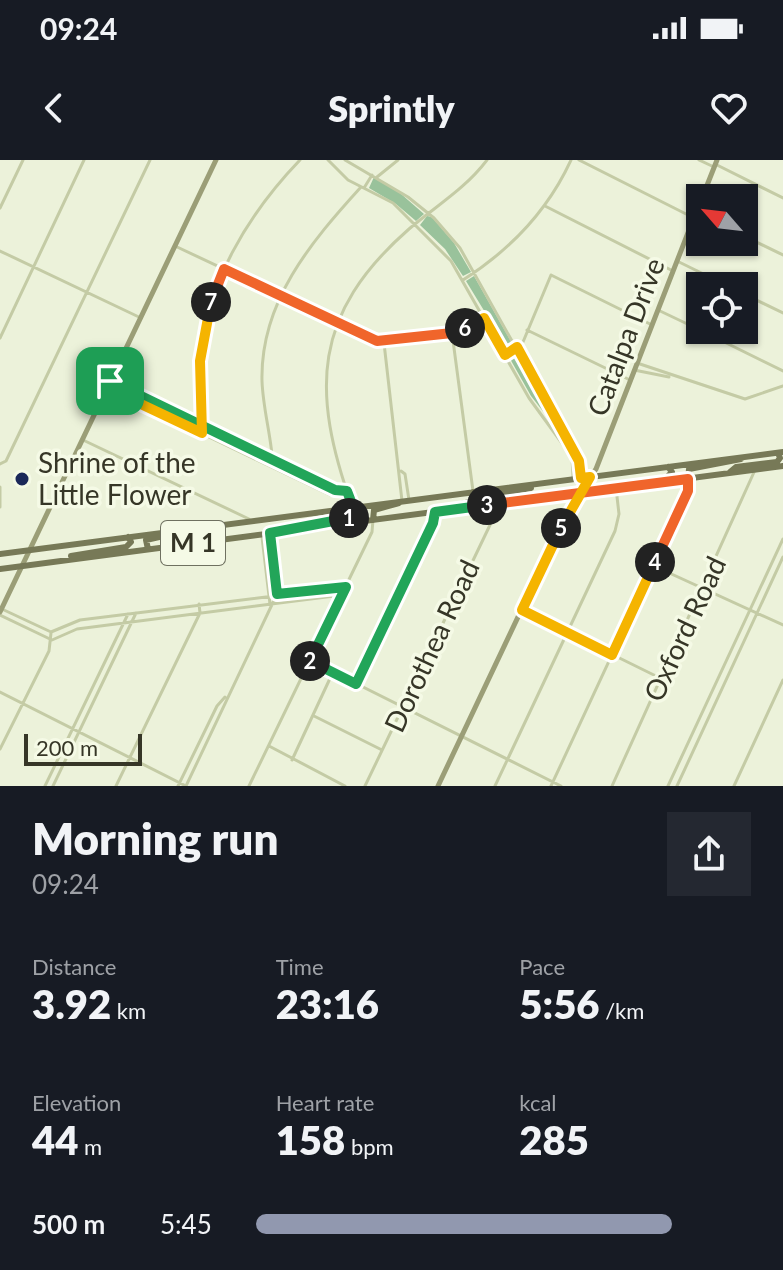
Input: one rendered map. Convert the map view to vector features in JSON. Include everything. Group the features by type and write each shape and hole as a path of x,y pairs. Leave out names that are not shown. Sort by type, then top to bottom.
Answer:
{"main road":[{"name":"M 1","path":"0,554 780,452"},
{"path":"727,474 736,467 777,462 780,452"},
{"path":"688,479 689,469 735,462 744,457"},
{"name":"M 1","path":"0,569 783,466"},
{"path":"616,488 624,482 667,477 672,472 668,467"},
{"path":"489,505 486,498 490,495 545,483"},
{"path":"435,512 447,505 473,501 473,492"},
{"path":"373,520 374,510 393,507 405,501"},
{"path":"310,528 325,521 351,518 353,508"},
{"path":"148,549 145,544 149,539 176,536 184,530"},
{"path":"56,561 77,554 126,547 131,542 128,537"}],"street":[{"path":"0,208 23,160"},
{"path":"0,338 84,160"},
{"path":"0,464 6,461 150,160"},
{"path":"1,612 216,160"},
{"path":"202,433 202,345 211,304 224,269 258,210 300,160"},
{"path":"328,160 348,180 393,203 440,247 554,433 572,457 572,479"},
{"path":"345,160 377,177 429,214 451,236 475,272 562,429 579,461 581,478"},
{"path":"377,177 398,160"},
{"path":"353,508 344,492 333,446 325,382 328,348 337,323 367,273 416,224 460,190 487,160"},
{"path":"463,280 516,238 545,206 571,160"},
{"path":"579,160 686,210"},
{"path":"699,160 715,163 783,198"},
{"name":"Catalpa Drive","path":"707,184 715,163"},
{"path":"273,467 262,365 267,333 281,296 315,238 372,175"},
{"path":"545,206 673,271"},
{"name":"Catalpa Drive","path":"438,786 579,493 590,477 686,240"},
{"path":"758,243 783,255"},
{"path":"175,246 384,342 452,333 484,318"},
{"path":"0,251 141,318"},
{"path":"677,261 699,272"},
{"path":"505,355 517,347 527,330 551,275 652,325"},
{"path":"758,301 783,313"},
{"path":"658,310 686,323"},
{"path":"527,330 630,380"},
{"path":"452,333 473,492"},
{"path":"384,342 405,501"},
{"path":"728,344 783,371"},
{"path":"636,366 745,399 783,386"},
{"path":"109,384 344,492"},
{"path":"109,384 330,495 344,492"},
{"path":"554,433 562,429"},
{"path":"83,440 252,520"},
{"name":"Oxford Road","path":"612,786 704,589 755,470"},
{"path":"552,784 688,491 688,479"},
{"path":"0,487 0,507"},
{"path":"495,786 617,526 616,488"},
{"name":"Dorothea Road","path":"365,786 490,525 489,505"},
{"path":"227,524 229,511"},
{"path":"356,684 433,523 435,512"},
{"path":"249,786 372,532 373,520"},
{"path":"179,784 277,594 270,533"},
{"path":"261,535 270,604"},
{"path":"668,786 783,539"},
{"path":"677,786 783,557"},
{"path":"654,566 783,625"},
{"path":"1,612 51,632 71,622 346,587"},
{"path":"52,640 77,629 342,595"},
{"path":"116,786 200,613 199,604"},
{"path":"522,610 662,679"},
{"path":"1,612 52,640"},
{"path":"53,786 136,613"},
{"path":"45,786 128,614"},
{"path":"0,749 52,640 51,632"},
{"path":"310,661 561,786"},
{"path":"292,760 333,672"},
{"path":"734,786 783,680"},
{"path":"0,692 186,786 223,710 225,697"},
{"path":"703,714 710,718"},
{"path":"313,715 382,750"},
{"path":"269,746 345,786"}],"green space":[{"path":"374,177 400,193 424,214 416,221 396,204 369,188"},
{"path":"427,216 432,217 454,243 471,272 463,276 445,249 420,225"},
{"path":"474,276 513,345 508,350 466,281"},
{"path":"517,352 558,425 556,428 531,396 509,357"}],"place":[{"name":"Shrine of the Little Flower","path":"22,479"}],"route":[{"path":"110,381 107,388 202,433 204,426 204,419 200,361 202,345 211,304 224,269 377,341 452,333 484,318 505,355 517,347 580,463 581,478 590,477 585,485 579,493 575,498 572,503 522,610 612,655 689,490 688,479 590,492 579,493 530,499 435,512 435,519 356,684 310,661 346,587 277,594 270,533 351,518 355,512 347,491 342,493 335,490 204,426 115,384 110,381"}]}
